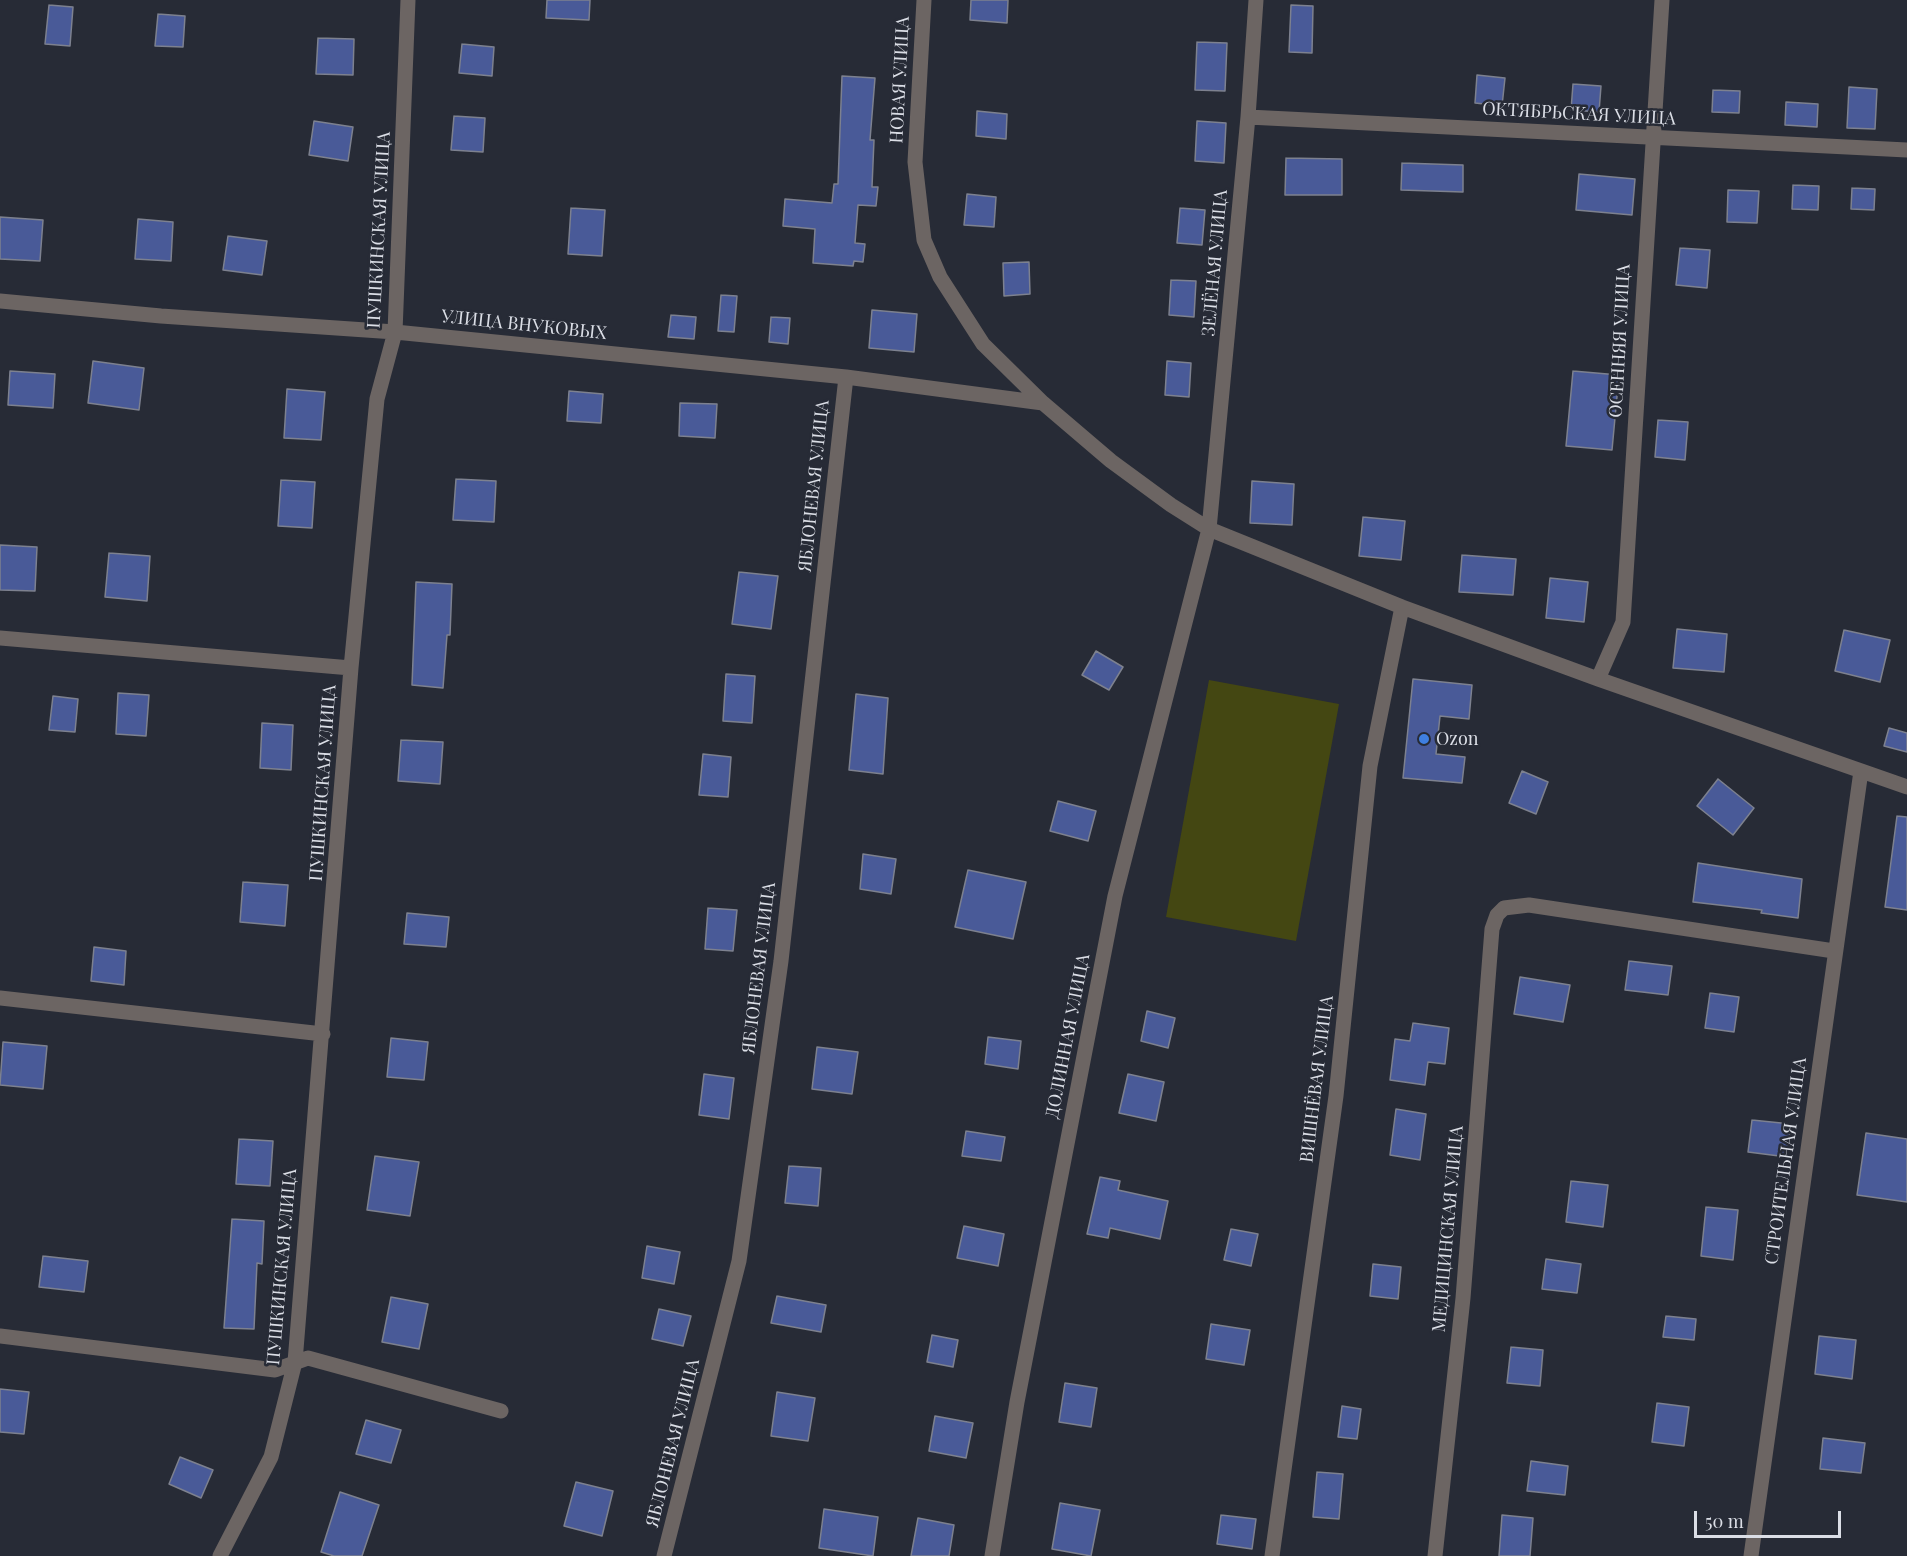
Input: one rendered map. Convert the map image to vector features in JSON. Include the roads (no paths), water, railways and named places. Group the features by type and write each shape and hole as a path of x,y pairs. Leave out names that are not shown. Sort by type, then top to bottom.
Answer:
{"street":[{"name":"ПУШКИНСКАЯ УЛИЦА","path":"220,1556 271,1457 295,1362 351,668 377,399 395,332 408,0"},
{"name":"НОВАЯ УЛИЦА","path":"924,0 915,162 924,240 940,277 983,344 1043,404 1112,461 1171,505 1209,529 1402,607 1598,679 1907,787"},
{"name":"ЗЕЛЁНАЯ УЛИЦА","path":"1209,529 1248,117 1256,0"},
{"name":"ОСЕННЯЯ УЛИЦА","path":"1598,679 1623,622 1662,0"},
{"name":"ОКТЯБРЬСКАЯ УЛИЦА","path":"1248,117 1907,150"},
{"name":"УЛИЦА ВНУКОВЫХ","path":"0,301 161,316 395,332 846,377 1043,404"},
{"name":"ЯБЛОНЕВАЯ УЛИЦА","path":"664,1556 739,1261 781,961 846,377"},
{"name":"ДОЛИННАЯ УЛИЦА","path":"992,1556 1017,1402 1115,896 1209,529"},
{"name":"ВИШНЁВАЯ УЛИЦА","path":"1272,1556 1336,1096 1370,766 1402,607"},
{"path":"0,638 351,668"},
{"name":"СТРОИТЕЛЬНАЯ УЛИЦА","path":"1751,1556 1861,771"},
{"name":"МЕДИЦИНСКАЯ УЛИЦА","path":"1435,1556 1463,1298 1492,928 1497,915 1504,908 1529,905 1834,951"},
{"path":"0,998 323,1034"},
{"path":"0,1336 275,1370 308,1358 501,1411"}],"place":[{"name":"Ozon","path":"1424,739"}]}
